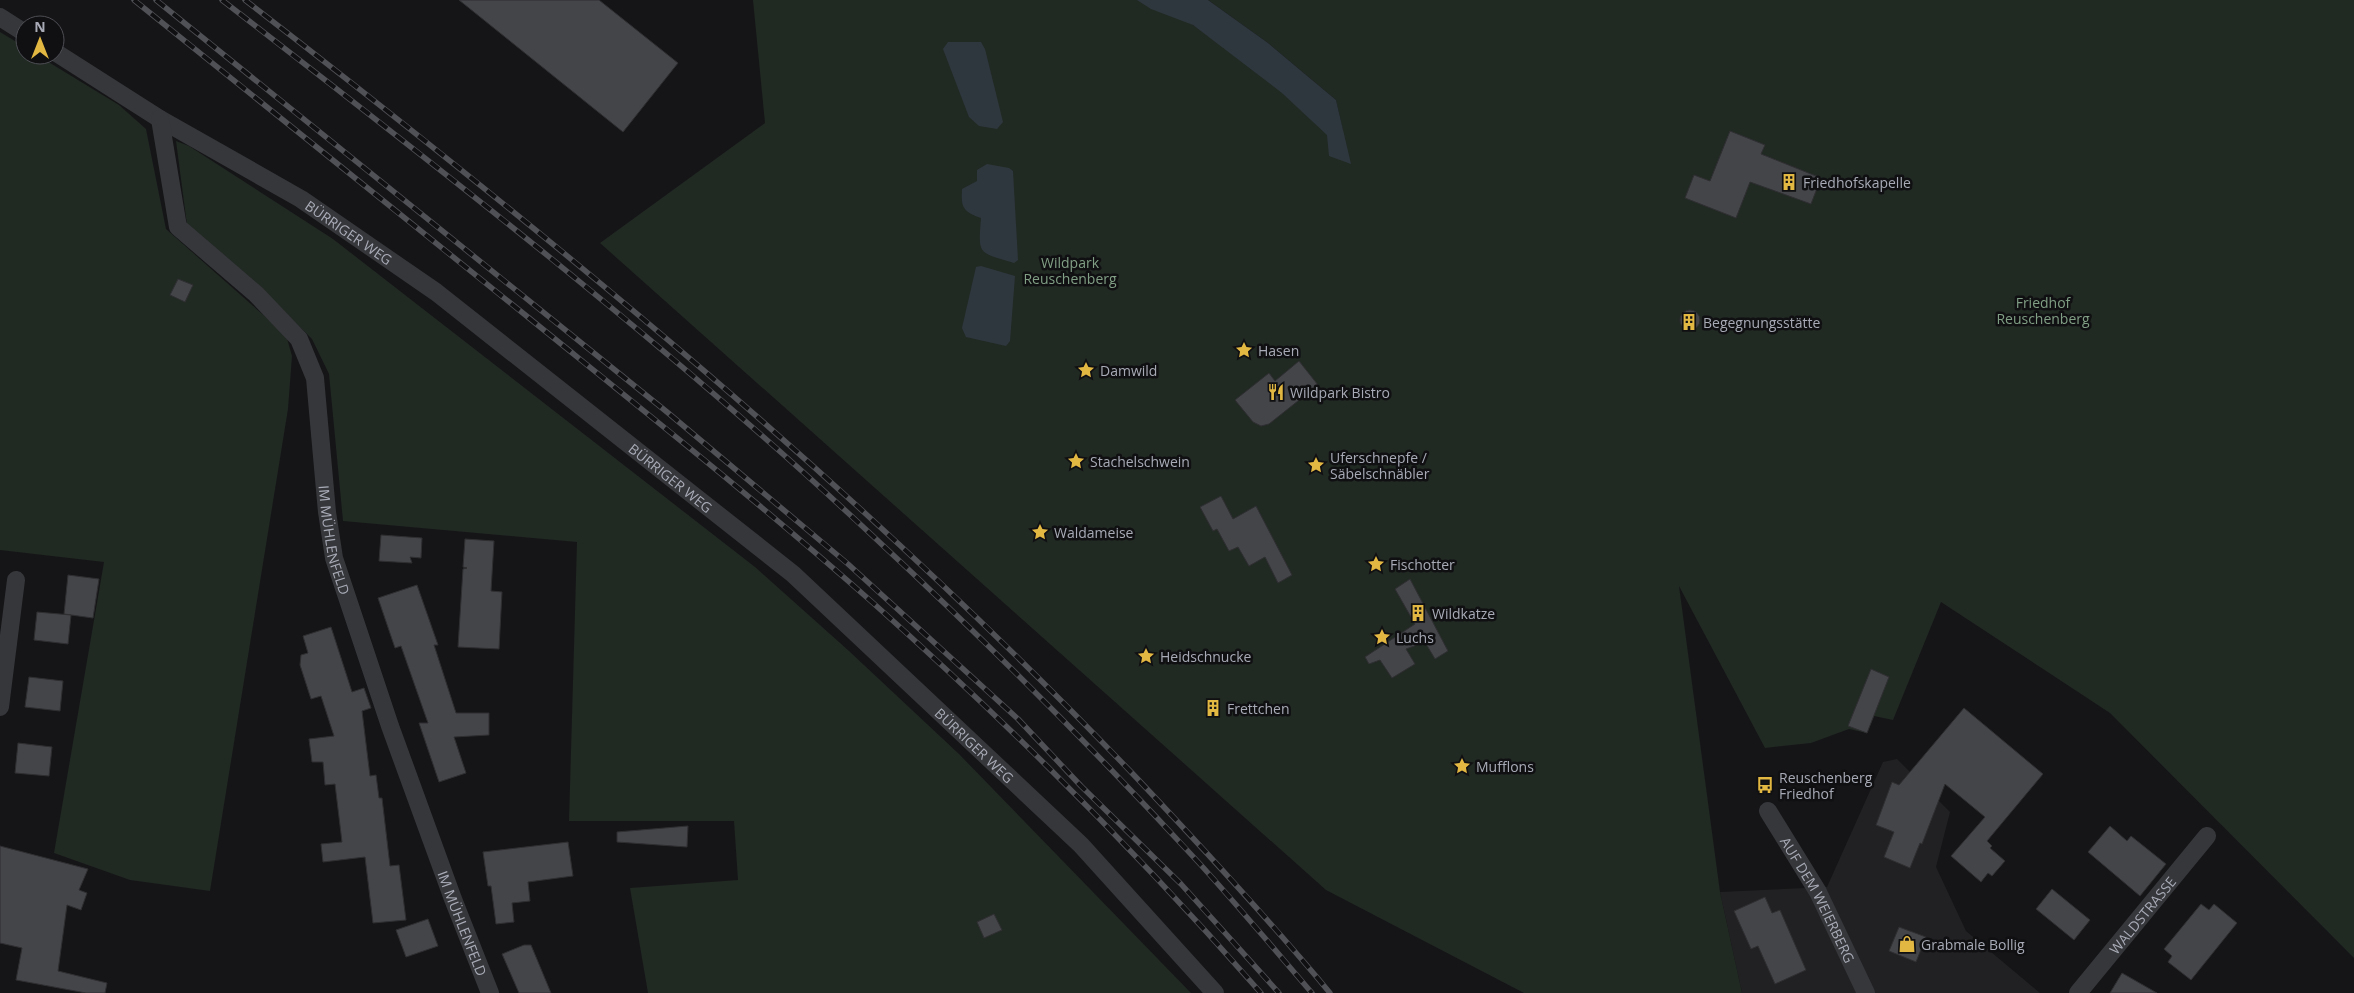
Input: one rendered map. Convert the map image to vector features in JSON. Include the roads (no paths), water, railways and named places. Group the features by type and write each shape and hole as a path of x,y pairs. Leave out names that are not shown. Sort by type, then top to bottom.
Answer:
{"street":[{"path":"0,17 15,27"},
{"name":"BÜRRIGER WEG","path":"65,58 160,119 301,199 436,292 793,574 1081,845 1215,993"},
{"name":"IM MÜHLENFELD","path":"160,119 178,227 256,294 299,339 315,378 327,512 334,558 390,726 453,899 490,993"},
{"path":"0,707 16,580"},
{"name":"AUF DEM WEIERBERG","path":"1768,811 1818,892 1866,993"},
{"name":"WALDSTRASSE","path":"2078,993 2207,836"}],"railway":[{"path":"134,0 702,458 872,602 974,695 1073,792 1168,891 1261,993"},
{"path":"156,0 667,412 848,564 1018,719 1081,786 1181,884 1279,993"},
{"path":"222,0 472,195 637,329 718,397 875,538 1041,698 1161,822 1312,993"},
{"path":"245,0 477,182 591,275 813,466 922,565 1132,773 1233,882 1330,993"}],"place":[{"name":"Friedhofskapelle","path":"1789,182"},
{"name":"Begegnungsstätte","path":"1689,322"},
{"name":"Hasen","path":"1244,350"},
{"name":"Damwild","path":"1086,370"},
{"name":"Wildpark Bistro","path":"1276,392"},
{"name":"Stachelschwein","path":"1076,461"},
{"name":"Uferschnepfe / Säbelschnäbler","path":"1316,465"},
{"name":"Waldameise","path":"1040,532"},
{"name":"Fischotter","path":"1376,564"},
{"name":"Wildkatze","path":"1418,613"},
{"name":"Luchs","path":"1382,637"},
{"name":"Heidschnucke","path":"1146,656"},
{"name":"Frettchen","path":"1213,708"},
{"name":"Mufflons","path":"1462,766"},
{"name":"Reuschenberg Friedhof","path":"1765,785"},
{"name":"Grabmale Bollig","path":"1907,944"}],"park label":[{"name":"Wildpark Reuschenberg","path":"1070,270"},
{"name":"Friedhof Reuschenberg","path":"2043,310"}]}
